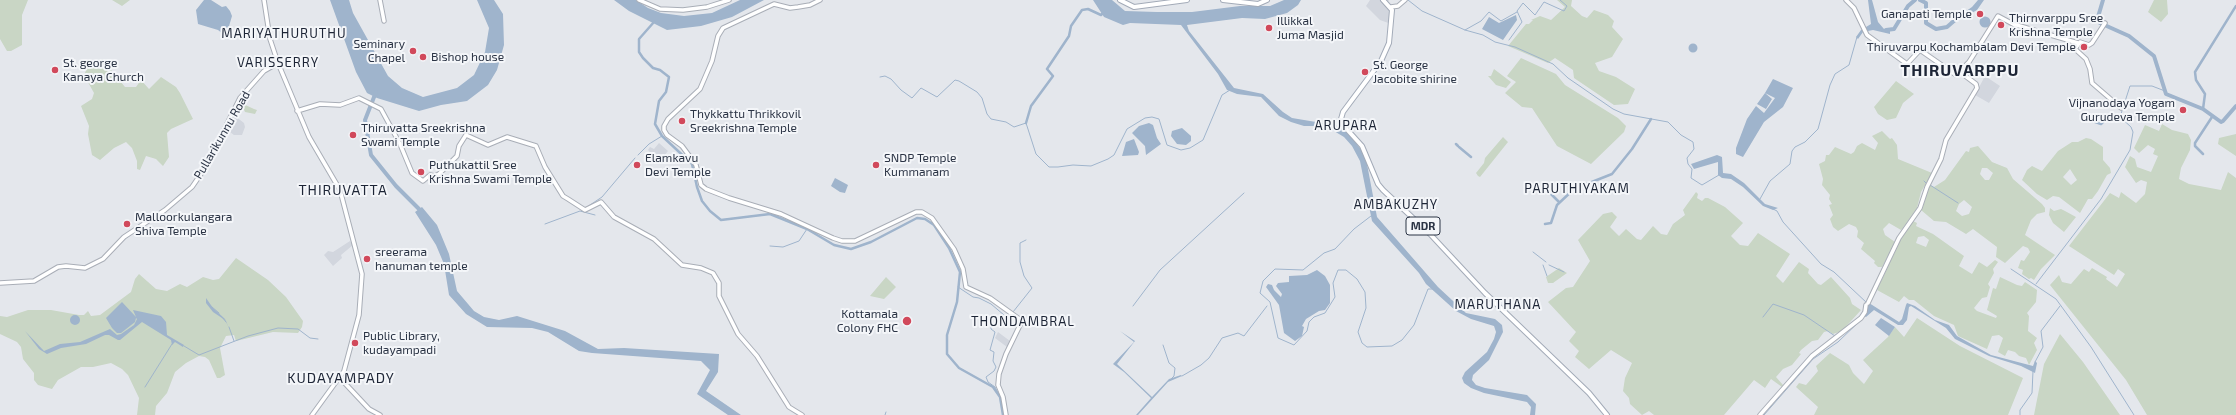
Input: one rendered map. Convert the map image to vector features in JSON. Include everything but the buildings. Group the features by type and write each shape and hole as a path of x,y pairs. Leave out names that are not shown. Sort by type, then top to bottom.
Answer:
{"main road":[{"path":"264,0 270,39 278,63 309,137 340,190 362,274 359,314 340,378 312,415"},
{"path":"380,0 384,21"},
{"path":"639,0 660,9 683,10 707,7 729,0"},
{"path":"820,0 809,5 798,7 774,4 723,28 718,36 712,61 700,89 666,122 664,128 667,135 682,146 696,165 701,185 706,189 729,198 781,214 842,241 855,241 863,238 886,225 916,212 927,214 939,226 954,249 963,269 966,287 1012,313 1022,321 1001,366 998,382 1006,415"},
{"path":"1120,0 1134,7 1187,0"},
{"path":"1223,0 1249,4 1258,4 1268,0"},
{"path":"1383,0 1391,8 1398,6 1405,0"},
{"path":"1846,0 1854,8 1863,29 1907,64 1920,50 1955,75 1960,72 1969,62 1998,16 2013,24 2078,43 2084,42 2090,45 2104,25"},
{"name":"MDR","path":"1391,8 1390,40 1386,51 1343,112 1341,119 1343,125 1364,150 1378,184 1383,190 1430,234 1485,293 1589,393 1607,415"},
{"path":"2078,43 2075,49 2086,59 2091,72 2092,83 2121,108"},
{"name":"Pullarikunnu Road","path":"0,283 34,281 58,267 66,266 84,268 94,264 103,259 124,237 171,206 192,187 205,168 240,98 264,71 278,63"},
{"path":"1760,415 1812,356 1861,318 1865,312 1867,304 1899,238 1920,208 1927,187 1941,159 1946,140 1977,88 1976,84 1960,72"},
{"path":"297,111 320,104 340,105 359,98 381,109 400,144 412,173 423,181 430,175 435,176 439,174 457,156 459,146 466,135 488,145 507,137 536,146 545,167 563,196 584,210 601,202 614,217 654,239 682,265 701,268 713,273 719,283 719,296 738,334 756,356 789,406 802,415"},
{"path":"340,378 369,409 380,415"}],"shaded area":[{"path":"1370,0 1389,0 1387,4 1391,7 1391,24 1380,20 1366,6"},
{"path":"1985,76 2000,86 1989,103 1975,95"},
{"path":"235,116 244,123 245,127 242,135 234,135 227,130"},
{"path":"659,143 668,151 659,162 648,150 650,147 654,149"},
{"path":"350,241 353,245 341,255 342,258 333,266 324,255 328,251 333,252"},
{"path":"998,332 1010,341 1007,347 995,338"}],"green space":[{"path":"0,0 28,0 22,15 22,45 11,51 7,51 0,39"},
{"path":"112,0 130,0 122,6"},
{"path":"1557,0 1572,0 1571,6 1582,16 1587,18 1594,10 1608,15 1614,21 1612,27 1623,39 1612,57 1595,63 1599,71 1616,77 1635,89 1628,104 1614,105 1574,78 1573,70 1555,58 1548,63 1508,46 1526,24 1529,24 1533,20 1531,20 1540,16 1551,20 1565,7"},
{"path":"2154,0 2167,0 2168,14 2161,22 2148,12"},
{"path":"1521,58 1556,74 1565,85 1618,118 1626,126 1624,132 1591,164 1557,146 1532,108 1522,107 1505,93 1516,82 1507,76"},
{"path":"102,59 125,87 136,87 141,80 149,89 161,77 176,87 180,93 193,119 171,129 167,133 169,157 163,166 156,159 146,156 140,170 137,169 137,161 132,148 126,142 114,148 100,160 92,155 88,134 89,126 81,106 92,99 94,93 84,75 88,66 94,61"},
{"path":"1494,69 1511,82 1506,88 1496,85 1488,76 1491,76"},
{"path":"1896,81 1914,94 1903,103 1896,118 1887,120 1878,114 1874,107"},
{"path":"241,103 257,110 255,114 245,112"},
{"path":"2162,124 2172,130 2188,134 2191,140 2190,150 2181,168 2179,179 2189,184 2221,190 2228,172 2236,178 2236,415 2147,415 2126,380 2050,285 2059,275 2062,282 2071,284 2084,269 2089,272 2092,268 2107,277 2106,279 2117,287 2125,274 2118,269 2114,275 2069,246 2110,193 2119,198 2121,192 2136,203 2145,194 2147,182 2141,180 2136,183 2125,167 2130,156 2135,159 2137,167 2151,172 2158,156 2153,154 2155,149 2148,145 2139,153 2134,148 2145,125 2159,131"},
{"path":"1882,131 1890,139 1892,138 1897,145 1898,159 1932,173 1921,192 1917,208 1903,228 1901,230 1889,223 1883,229 1885,235 1895,242 1882,267 1878,267 1874,263 1875,261 1861,249 1864,243 1857,237 1858,231 1856,227 1849,224 1838,231 1833,227 1830,219 1833,215 1829,205 1832,204 1829,199 1830,195 1822,185 1823,179 1819,164 1825,161 1826,155 1829,155 1835,147 1851,154 1857,146 1862,143 1875,150 1878,143 1872,136"},
{"path":"2236,134 2236,156 2218,144 2219,138"},
{"path":"1503,137 1508,142 1480,177 1478,176 1476,173 1484,163 1485,158"},
{"path":"2086,138 2091,139 2103,147 2103,160 2110,168 2111,173 2107,175 2092,199 2088,199 2080,213 2059,197 2053,196 2047,200 2037,194 2022,180 2027,170 2032,166 2042,171 2058,151 2072,142 2078,142","holes":["2070,169 2077,180 2071,185 2063,177"]},
{"path":"1978,146 1992,162 2007,168 2013,179 2045,208 2045,212 2037,214 2031,220 2025,235 2055,255 2041,269 2034,280 2031,278 2029,279 2022,274 2023,270 2018,268 2021,260 2024,261 2030,252 2028,248 2023,246 2005,263 1996,257 1997,247 1973,229 1966,234 1946,222 1934,221 1921,210 1930,185 1934,187 1945,180 1966,151 1969,152 1970,148","holes":["1982,168 1987,168 1993,173 1989,180 1985,180 1980,174","1964,200 1972,207 1969,214 1962,216 1956,211 1959,204"]},
{"path":"1696,192 1698,194 1697,198 1702,201 1705,198 1708,198 1725,207 1743,223 1731,236 1740,245 1748,246 1758,233 1790,254 1776,276 1783,283 1799,262 1809,269 1808,273 1818,284 1821,285 1831,277 1850,298 1852,304 1861,310 1842,331 1833,334 1828,331 1824,332 1818,340 1812,341 1801,350 1799,353 1801,354 1792,365 1783,369 1776,377 1783,385 1782,387 1771,379 1765,388 1754,380 1724,415 1654,415 1649,411 1642,415 1630,404 1629,398 1623,391 1625,378 1632,363 1611,350 1589,369 1575,357 1579,351 1569,341 1576,332 1548,302 1566,288 1573,287 1590,261 1578,240 1603,214 1612,212 1617,217 1610,227 1619,236 1626,229 1637,239 1641,240 1653,226 1661,234 1667,235 1673,224 1685,215 1683,210"},
{"path":"2050,208 2054,211 2061,209 2076,217 2064,232 2053,223 2049,215"},
{"path":"1913,221 1917,223 1916,226 1933,234 1964,256 1959,266 1972,274 1979,262 1987,267 1995,260 1998,262 1993,269 1994,273 1988,284 1990,287 1987,297 1982,298 1974,308 1977,311 1996,318 1997,316 1987,310 1993,288 1996,289 2000,277 2022,286 2025,282 2037,290 2036,302 2027,313 2029,316 2028,331 2037,338 2034,343 2037,350 2029,365 2026,358 2019,356 2015,352 2008,350 2005,356 1998,352 2003,338 1999,335 1992,336 1987,349 1958,336 1954,325 1934,316 1914,300 1909,300 1904,296 1899,302 1877,290 1901,239","holes":["1924,236 1929,240 1926,247 1916,243 1918,237"]},
{"path":"236,258 268,280 286,297 303,321 302,327 298,333 273,332 236,341 234,335 226,336 220,348 225,375 217,378 209,360 205,357 199,356 186,363 175,372 167,393 156,406 155,415 137,415 139,398 128,375 122,369 111,363 93,367 81,367 58,380 52,389 38,385 34,380 34,373 23,359 21,347 17,342 0,334 0,316 7,317 28,310 51,310 79,315 84,315 88,311 91,316 100,315 131,292 135,279 139,274 156,289 167,291 180,284 187,287 203,277 213,280 219,279"},
{"path":"1559,268 1567,273 1553,283 1548,283 1546,277"},
{"path":"886,277 896,287 884,299 870,296"},
{"path":"1917,318 1960,346 2023,378 2008,415 1814,415 1818,407 1796,387 1799,383 1806,385 1818,371 1816,366 1830,353 1849,365 1853,373 1864,384 1873,371 1863,360 1888,337 1895,327 1904,337"},
{"path":"2060,334 2083,362 2120,415 2034,415 2044,364"}],"water":[{"path":"204,0 211,0 222,7 226,6 230,11 232,16 227,33 223,34 218,30 198,24 196,10"},
{"path":"330,0 349,0 353,13 388,76 402,88 423,97 457,88 474,75 485,52 489,28 477,0 494,0 503,14 504,45 497,70 488,85 467,101 441,105 419,111 377,98 367,93 356,72"},
{"path":"614,0 636,0 648,8 661,13 684,16 712,13 740,0 764,0 732,17 701,26 667,30 629,11"},
{"path":"1093,0 1112,0 1125,11 1192,12 1240,6 1270,6 1284,0 1301,0 1298,5 1287,13 1265,19 1242,18 1187,25 1189,31 1234,88 1263,94 1292,118 1340,126 1350,135 1362,151 1367,164 1377,217 1438,287 1466,313 1495,319 1502,325 1503,332 1489,360 1473,375 1472,380 1476,385 1485,388 1527,395 1536,404 1535,415 1530,415 1531,407 1527,402 1484,393 1471,388 1464,383 1462,378 1465,372 1487,352 1494,339 1496,332 1494,326 1471,319 1456,311 1426,284 1419,273 1372,221 1360,161 1352,146 1344,137 1334,131 1318,126 1304,126 1291,122 1279,116 1261,97 1237,94 1227,90 1218,74 1181,25 1130,23 1123,25 1104,17"},
{"path":"1868,0 1872,0 1878,22 1884,29 1890,29 1890,34 1873,30 1863,32 1858,39 1856,37 1861,30 1871,24"},
{"path":"1978,0 1984,0 1977,10 1952,24 1950,22 1972,7"},
{"path":"1516,15 1517,20 1503,40 1482,29 1489,17 1499,23"},
{"path":"1983,17 1987,17 1989,18 1989,26 1983,27 1980,24 1980,20"},
{"path":"1693,43 1698,48 1693,53 1688,48"},
{"path":"1773,79 1793,88 1783,107 1764,122 1743,157 1736,154 1736,148 1747,119 1756,106 1764,113 1775,98 1765,93"},
{"path":"1765,93 1772,99 1766,109 1757,104"},
{"path":"1149,123 1153,125 1157,138 1161,144 1146,155 1145,146 1132,133 1139,126"},
{"path":"1182,128 1191,136 1191,141 1186,145 1177,144 1171,136 1172,131"},
{"path":"1134,139 1139,152 1138,155 1122,156 1126,142"},
{"path":"1717,155 1722,157 1723,173 1731,174 1744,183 1765,204 1778,208 1773,210 1763,206 1743,187 1731,179 1722,178 1718,175 1718,162 1694,169 1691,164"},
{"path":"835,178 848,185 845,193 840,192 831,186"},
{"path":"422,207 437,225 449,254 457,291 474,311 484,317 499,320 517,316 565,331 598,349 624,348 719,354 718,372 706,391 741,415 728,415 697,394 710,370 701,361 579,351 548,332 532,328 487,327 466,314 449,295 444,264 436,245 415,212"},
{"path":"1317,270 1325,276 1330,285 1330,303 1325,310 1319,311 1306,319 1302,326 1304,327 1302,336 1295,341 1284,333 1279,305 1266,287 1268,284 1272,285 1274,290 1281,297 1282,294 1276,286 1278,283 1289,282 1289,276 1307,275"},
{"path":"206,298 213,308 225,319 229,328 225,320 213,312 206,303"},
{"path":"122,302 136,317 133,310 161,316 166,322 167,335 184,345 183,347 175,342 172,345 171,340 142,322 120,340 109,335 105,335 86,344 61,348 47,354 39,349 25,331 44,351 60,344 80,342 110,329 117,335 121,334 134,325 137,319 136,318 135,322 121,333 117,333 112,328 106,318"},
{"path":"1869,303 1899,322 1902,319 1907,303 1915,306 1935,320 1949,325 1957,336 1991,355 2033,366 2035,361 2037,363 2035,373 2021,366 1989,356 1955,339 1946,328 1911,306 1909,307 1907,320 1903,325 1898,325 1874,310 1866,317 1864,316"},
{"path":"73,315 77,315 79,316 79,324 73,325 70,322 70,318"},
{"path":"1881,318 1895,327 1889,336 1875,325"},
{"path":"1120,331 1135,341 1117,364 1152,397 1169,379 1182,376 1168,382 1138,415 1136,415 1151,398 1124,372 1113,364 1134,342"}],"waterway":[{"path":"1408,0 1422,11 1465,30 1483,35 1495,42 1515,47 1553,64 1568,78 1613,109 1624,114 1668,122 1681,135 1693,142 1694,149 1687,158 1688,164 1692,169 1691,178 1702,185 1719,175"},
{"path":"1509,40 1522,22 1517,11 1523,3 1535,15 1544,2 1564,11 1567,6 1560,0"},
{"path":"1886,30 1894,29 1908,6 1915,0"},
{"path":"1920,0 1926,3 1926,23 1936,29 1947,27 1955,20"},
{"path":"2103,0 2098,17 2100,23 2129,36 2154,56 2166,94 2203,109 2221,122 2236,106"},
{"path":"2203,109 2205,94 2196,80 2195,72 2236,6"},
{"path":"1026,123 1031,106 1053,76 1047,69 1069,36 1071,26 1082,10 1088,9 1101,15 1104,12"},
{"path":"1465,30 1481,21 1489,12 1501,21 1517,12"},
{"path":"654,22 639,39 639,52 653,68 660,70 669,77 666,92 659,101 655,124 662,136 692,164 702,201 710,211 721,220 770,214 807,229 834,245 851,249 871,242 917,218 925,219 934,225 949,248 960,272 957,302 947,335 947,354 959,368 993,387 1000,397 1003,415"},
{"path":"1760,199 1770,181 1790,164 1792,151 1795,147 1805,142 1818,129 1830,85 1835,74 1849,65 1857,37"},
{"path":"880,77 885,76 891,79 901,90 912,98 921,88 937,97 955,80 959,81 977,92 982,98 987,114 991,119 1006,122 1014,127 1026,123 1036,154 1049,167 1073,165 1091,166 1108,159 1114,155 1127,129 1145,118 1152,117 1159,119 1167,145 1181,150 1190,148 1203,140 1222,95 1230,90"},
{"path":"2036,284 2101,199 2130,150 2133,132 2131,127 2120,117 2130,86 2152,86 2165,91"},
{"path":"376,92 365,120 371,155 396,186 422,212"},
{"path":"2081,117 2101,124 2110,115 2120,116"},
{"path":"2203,154 2195,146 2195,143 2212,117"},
{"path":"1545,224 1551,223 1557,205 1574,189 1612,174 1632,149 1651,119"},
{"path":"638,155 649,144 662,136"},
{"path":"1459,147 1471,157"},
{"path":"587,207 602,197 635,158"},
{"path":"1930,185 1958,203"},
{"path":"1133,306 1160,270 1244,193"},
{"path":"1551,194 1559,202"},
{"path":"1773,209 1777,211 1783,222 1821,264 1834,272 1867,303"},
{"path":"545,224 580,211 595,215"},
{"path":"1371,216 1354,229 1335,249 1324,253 1303,270 1275,269 1263,281 1260,293 1270,302 1278,338 1294,345 1307,331 1309,322 1314,317 1325,313 1335,297 1333,283 1338,270 1346,270 1357,279 1365,292 1366,308 1358,332 1362,343 1367,347 1392,346 1402,340 1414,325 1428,289 1433,289"},
{"path":"770,246 783,247 799,241 807,229"},
{"path":"1013,312 1032,288 1024,276 1020,262 1020,243 1026,240"},
{"path":"1533,252 1546,262"},
{"path":"1543,265 1547,276"},
{"path":"1549,265 1564,272"},
{"path":"2011,269 2056,299 2091,347 2134,415"},
{"path":"958,287 973,297 979,298 991,304 1004,315 1005,319 1003,322 991,326 991,329 995,332 990,350 994,352 993,361 996,367 994,371 986,377 988,382 995,387 1000,397"},
{"path":"1763,317 1773,304 1804,315 1835,336"},
{"path":"1182,376 1201,365 1209,358 1222,338 1238,333 1244,336 1267,306"},
{"path":"2035,362 2043,347 2041,331 2060,306"},
{"path":"212,307 219,313"},
{"path":"1006,319 1011,315"},
{"path":"1764,415 1813,359 1838,342 1865,316"},
{"path":"222,317 226,322"},
{"path":"229,327 234,341"},
{"path":"184,346 199,355 248,336 278,328 298,329 310,338 318,339"},
{"path":"145,387 172,344"},
{"path":"1163,345 1169,363 1175,368 1174,376 1171,379"},
{"path":"2020,415 2020,410 2032,393 2033,371"}],"place":[{"name":"Ganapati Temple","path":"1980,14"},
{"name":"Thirnvarppu Sree Krishna Temple","path":"2001,25"},
{"name":"Illikkal Juma Masjid","path":"1269,28"},
{"name":"Thiruvarpu Kochambalam Devi Temple","path":"2084,47"},
{"name":"Seminary Chapel","path":"413,51"},
{"name":"Bishop house","path":"423,57"},
{"name":"St. george Kanaya Church","path":"55,70"},
{"name":"St. George Jacobite shirine","path":"1365,72"},
{"name":"Vijnanodaya Yogam Gurudeva Temple","path":"2183,110"},
{"name":"Thykkattu Thrikkovil Sreekrishna Temple","path":"682,121"},
{"name":"Thiruvatta Sreekrishna Swami Temple","path":"353,135"},
{"name":"Elamkavu Devi Temple","path":"637,165"},
{"name":"SNDP Temple Kummanam","path":"876,165"},
{"name":"Puthukattil Sree Krishna Swami Temple","path":"421,172"},
{"name":"Malloorkulangara Shiva Temple","path":"127,224"},
{"name":"sreerama hanuman temple","path":"367,259"},
{"name":"Kottamala Colony FHC","path":"907,321"},
{"name":"Public Library, kudayampadi","path":"355,343"}],"district":[{"name":"MARIYATHURUTHU","path":"284,34"},
{"name":"VARISSERRY","path":"278,63"},
{"name":"THIRUVARPPU","path":"1960,71"},
{"name":"ARUPARA","path":"1346,126"},
{"name":"PARUTHIYAKAM","path":"1577,189"},
{"name":"THIRUVATTA","path":"343,190"},
{"name":"AMBAKUZHY","path":"1396,205"},
{"name":"MARUTHANA","path":"1498,305"},
{"name":"THONDAMBRAL","path":"1023,322"},
{"name":"KUDAYAMPADY","path":"341,378"}]}
